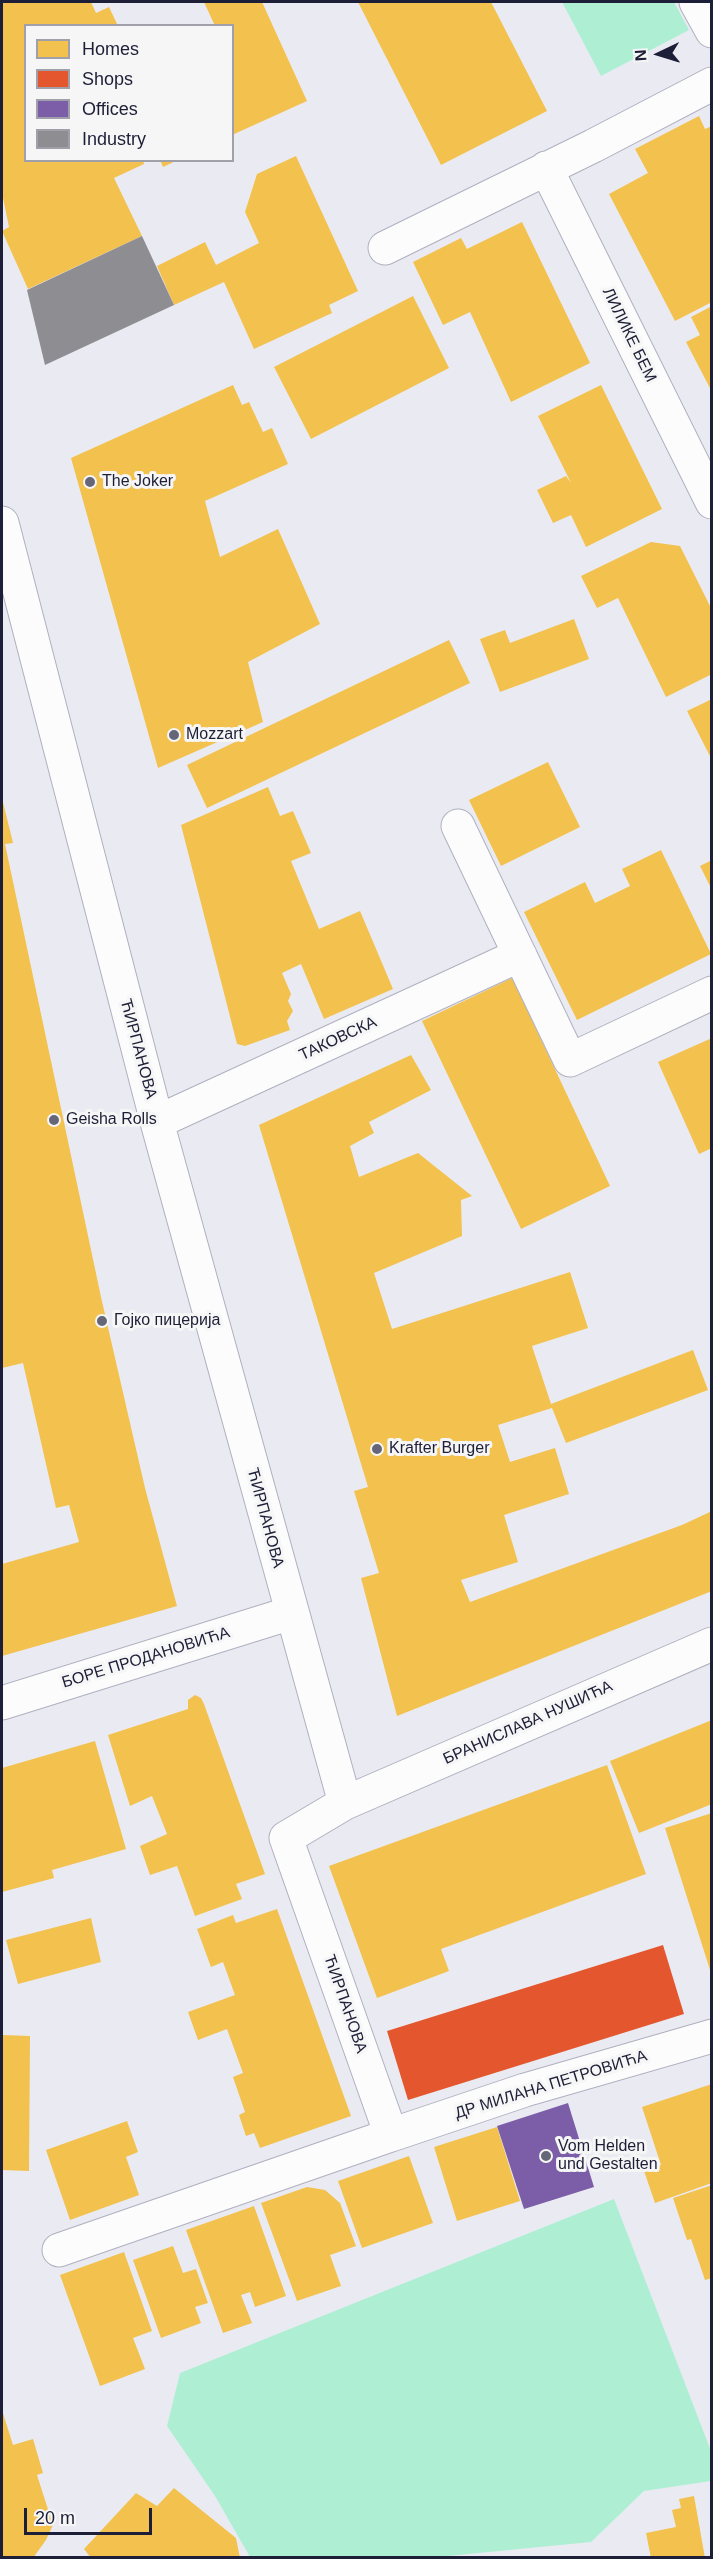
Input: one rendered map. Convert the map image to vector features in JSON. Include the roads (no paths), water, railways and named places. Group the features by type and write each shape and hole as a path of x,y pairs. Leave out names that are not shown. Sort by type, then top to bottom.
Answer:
{"street":[{"path":"696,2 711,31"},
{"path":"385,248 711,84"},
{"name":"ЛИЛИКЕ БЕМ","path":"546,168 711,502"},
{"name":"ЋИРПАНОВА","path":"2,523 157,1122 345,1803 286,1838 390,2135"},
{"path":"458,826 570,1060 711,993"},
{"name":"ТАКОВСКА","path":"157,1122 520,955"},
{"name":"БОРЕ ПРОДАНОВИЋА","path":"2,1703 291,1613"},
{"name":"БРАНИСЛАВА НУШИЋА","path":"345,1803 711,1644"},
{"name":"ДР МИЛАНА ПЕТРОВИЋА","path":"390,2135 525,2090 711,2036"},
{"path":"59,2250 390,2135"}],"place":[{"name":"The Joker","path":"90,482"},
{"name":"Mozzart","path":"174,735"},
{"name":"Geisha Rolls","path":"54,1120"},
{"name":"Гојко пицерија","path":"102,1321"},
{"name":"Krafter Burger","path":"377,1449"},
{"name":"Vom Helden und Gestalten","path":"546,2156"}]}
